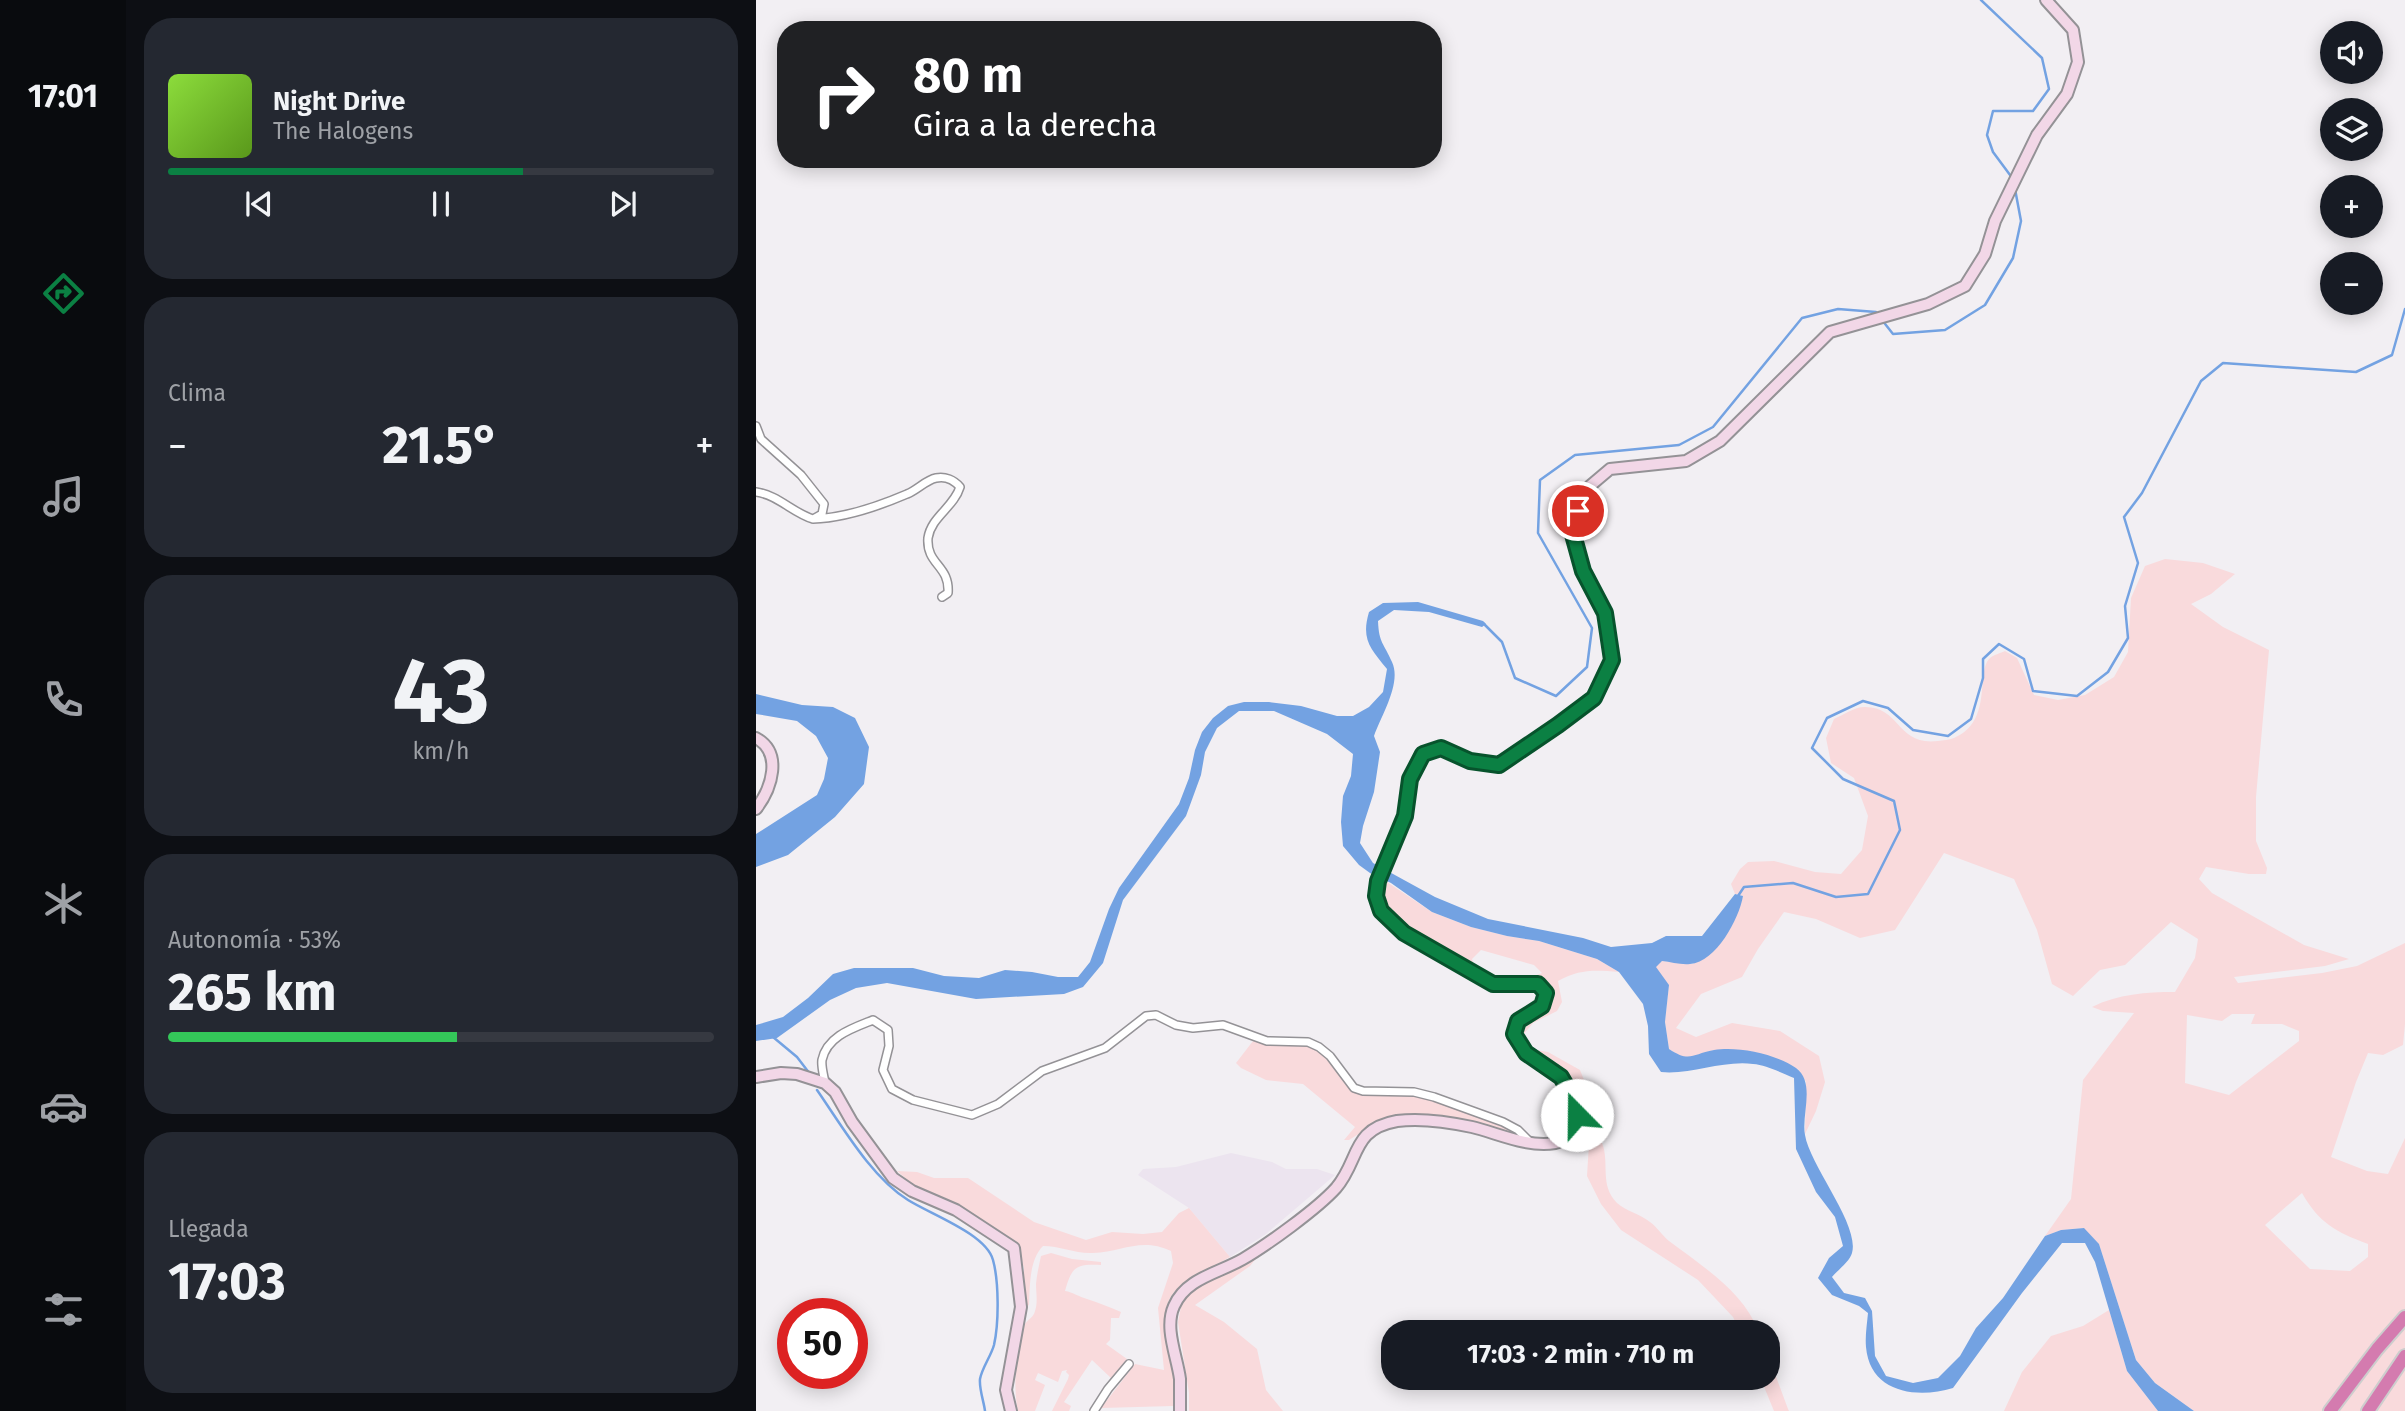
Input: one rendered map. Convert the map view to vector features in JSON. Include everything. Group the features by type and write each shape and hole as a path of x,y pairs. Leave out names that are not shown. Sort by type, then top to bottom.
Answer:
{"highway":[{"path":"2330,1411 2405,1317"},
{"path":"2368,1411 2405,1356"}],"main road":[{"path":"1180,1411 1180,1380 1170,1322 1173,1307 1181,1293 1194,1282 1243,1259 1315,1206 1336,1187 1363,1136 1377,1127 1398,1121 1425,1121 1468,1126 1531,1142 1555,1143 1568,1138 1576,1128 1575,1101 1561,1077 1526,1053 1514,1034 1518,1021 1542,1006 1546,993 1538,984 1493,984 1404,933 1381,911 1376,896 1378,881 1405,816 1410,779 1423,754 1441,748 1470,761 1499,765 1594,698 1612,660 1605,613 1583,571 1572,531 1584,491 1610,469 1686,461 1720,442 1830,332 1928,304 1965,286 1985,254 1995,220 2037,135 2067,94 2078,62 2073,30 2046,0"},
{"path":"756,738 768,747 774,766 769,783 756,808"},
{"path":"756,1077 781,1073 797,1074 825,1083 835,1092 852,1122 893,1178 912,1191 956,1210 1014,1248 1021,1307 1006,1390 1011,1411"}],"street":[{"path":"756,426 761,439 801,475 824,504 822,514 813,519"},
{"path":"756,492 768,494 801,515 813,519 831,519 906,494 935,478 954,481 960,487 957,497 932,525 928,537 929,553 949,579 948,593 942,597"},
{"path":"825,1083 822,1061 831,1042 846,1031 873,1020 888,1030 889,1046 883,1070 892,1090 913,1100 972,1115 998,1104 1042,1071 1105,1048 1146,1016 1156,1015 1176,1025 1192,1028 1223,1025 1267,1041 1308,1042 1331,1056 1354,1088 1363,1091 1414,1092 1434,1097 1503,1122 1518,1130 1531,1142"},
{"path":"1094,1411 1129,1364"}],"shaded area":[{"path":"2165,559 2203,563 2235,574 2211,594 2191,604 2223,627 2269,650 2256,797 2256,841 2267,868 2266,874 2206,867 2199,879 2212,893 2304,945 2349,959 2325,966 2234,977 2238,983 2357,966 2405,943 2403,1045 2383,1055 2368,1053 2331,1157 2367,1171 2388,1174 2405,1138 2405,1411 2194,1411 2155,1383 2136,1360 2099,1244 2083,1228 2061,1230 2045,1236 2071,1199 2083,1080 2134,1013 2103,1011 2092,1007 2132,995 2175,992 2195,958 2198,939 2171,922 2125,965 2100,970 2073,996 2052,984 2037,930 2014,879 1944,853 1895,930 1860,938 1816,919 1784,912 1742,977 1701,994 1676,1028 1696,1037 1732,1023 1780,1031 1819,1056 1825,1082 1805,1134 1806,1082 1798,1069 1714,1050 1694,1057 1682,1057 1669,1049 1665,1022 1669,985 1655,967 1662,961 1693,964 1743,896 1735,894 1731,884 1740,869 1748,862 1774,861 1815,872 1841,874 1862,850 1868,816 1854,778 1831,763 1826,738 1834,719 1860,707 1876,708 1914,738 1938,741 1954,738 1966,730 1979,709 1986,665 1991,657 2005,651 2017,658 2034,695 2058,700 2085,695 2114,677 2128,652 2131,598 2145,566","holes":["2232,1014 2255,1014 2251,1024 2282,1024 2299,1031 2299,1041 2229,1095 2185,1083 2187,1015 2222,1021","2302,1193 2315,1212 2329,1225 2368,1244 2368,1257 2350,1271 2310,1269 2265,1225"]},
{"path":"1384,880 1432,912 1471,927 1539,941 1597,959 1619,972 1587,971 1558,981 1562,1002 1557,1011 1533,1023 1523,1035 1531,1049 1548,1052 1580,1070 1607,1138 1589,1120 1567,1081 1530,1051 1520,1037 1530,1022 1551,1003 1551,994 1522,981 1542,973 1534,965 1481,950 1472,959 1475,969 1441,952 1393,918 1381,898"},
{"path":"1253,1041 1309,1046 1322,1053 1345,1083 1356,1092 1370,1096 1424,1097 1483,1117 1514,1133 1464,1121 1381,1120 1349,1140 1344,1140 1355,1127 1303,1084 1266,1080 1236,1063"},
{"path":"1584,1130 1602,1143 1608,1189 1617,1203 1650,1222 1669,1241 1720,1280 1743,1304 1753,1320 1734,1320 1698,1280 1621,1230 1601,1204 1587,1176 1589,1144 1578,1137"},
{"path":"1231,1153 1272,1162 1286,1169 1317,1169 1335,1175 1266,1234 1230,1257 1189,1208 1138,1175 1143,1169 1176,1167"},
{"path":"897,1171 917,1172 934,1178 968,1178 1034,1222 1086,1240 1112,1232 1162,1232 1179,1213 1189,1208 1230,1257 1186,1281 1169,1300 1166,1326 1174,1367 1173,1406 1101,1408 1135,1364 1164,1370 1158,1308 1173,1263 1171,1251 1141,1245 1087,1253 1043,1246 1035,1258 1029,1305 1024,1308 1024,1268 1019,1250 918,1189"},
{"path":"1262,1251 1250,1266 1195,1305 1224,1322 1257,1349 1266,1390 1283,1411 1189,1411 1189,1393 1178,1322 1182,1302 1191,1292"},
{"path":"1051,1253 1072,1259 1101,1262 1101,1265 1076,1268 1065,1291 1121,1312 1119,1318 1111,1318 1110,1340 1106,1344 1127,1359 1111,1378 1092,1360 1064,1402 1071,1406 1069,1411 1052,1411 1068,1379 1067,1370 1062,1371 1058,1382 1038,1373 1035,1380 1045,1385 1035,1411 1018,1411 1015,1379 1019,1343 1025,1324 1036,1308 1036,1284 1041,1256"},
{"path":"2109,1310 2127,1371 2158,1411 2004,1411 2022,1372 2051,1336 2083,1326"},
{"path":"1780,1387 1789,1411 1774,1411 1765,1390 1780,1390"}],"water":[{"path":"1418,602 1486,624 1482,627 1429,612 1394,610 1378,621 1381,639 1392,662 1394,680 1374,736 1380,752 1374,792 1360,843 1373,863 1435,897 1488,919 1583,938 1611,947 1652,943 1666,936 1702,936 1735,894 1743,896 1737,916 1725,938 1709,956 1690,964 1662,961 1656,967 1669,985 1665,1022 1669,1049 1687,1057 1724,1049 1757,1052 1788,1063 1802,1074 1807,1091 1805,1135 1816,1163 1849,1227 1852,1241 1851,1256 1832,1277 1844,1293 1865,1298 1872,1311 1875,1356 1886,1376 1913,1383 1938,1378 1960,1356 1976,1328 2003,1298 2045,1236 2061,1230 2084,1228 2099,1244 2136,1360 2155,1383 2194,1411 2158,1411 2127,1371 2095,1262 2085,1243 2062,1243 1953,1388 1925,1393 1911,1392 1886,1383 1876,1374 1869,1362 1866,1347 1868,1313 1859,1306 1832,1295 1818,1278 1829,1258 1843,1246 1835,1217 1816,1192 1796,1149 1794,1078 1763,1066 1742,1063 1661,1072 1649,1054 1648,1026 1643,1004 1619,972 1597,959 1539,941 1471,927 1432,912 1391,883 1370,873 1359,865 1343,846 1343,796 1351,776 1353,754 1327,734 1274,711 1239,711 1217,728 1205,752 1201,775 1186,816 1123,900 1103,963 1083,987 1064,994 976,999 887,983 856,988 830,1000 777,1038 756,1041 756,1025 783,1017 833,974 854,968 913,968 944,976 979,978 1005,970 1078,977 1090,962 1119,888 1179,804 1202,732 1213,718 1228,706 1244,702 1301,706 1337,716 1353,716 1369,707 1383,692 1387,669 1369,643 1366,629 1369,612 1383,603"},
{"path":"756,694 802,705 833,707 855,718 869,747 864,784 835,817 788,855 756,867 756,834 817,795 824,779 828,758 816,736 797,721 756,714"}],"waterway":[{"path":"1981,0 2042,58 2049,89 2033,111 1993,111 1987,135 1993,152 2013,179"},
{"path":"1882,320 1893,334 1945,330 1985,305 2013,258 2021,221 2015,189"},
{"path":"1483,623 1502,642 1515,678 1556,696 1587,667 1592,628 1538,533 1540,480 1575,455 1679,445 1713,427 1802,318 1838,309 1876,312 1878,315"},
{"path":"1738,896 1744,887 1793,883 1836,897 1868,894 1900,830 1894,801 1843,779 1812,748 1827,718 1863,701 1888,708 1913,730 1948,736 1971,719 1983,678 1983,659 1999,644 2024,659 2033,691 2077,696 2108,672 2128,638 2125,606 2138,563 2124,517 2142,493 2201,381 2223,363 2356,372 2392,355 2405,309"},
{"path":"773,1037 797,1057 810,1074"},
{"path":"817,1090 858,1150 894,1190 969,1234 980,1242 993,1260 997,1291 996,1336 980,1379 985,1411"}],"route":[{"path":"1577,1115 1575,1101 1561,1077 1526,1053 1514,1034 1518,1021 1542,1006 1546,993 1538,984 1493,984 1404,933 1381,911 1376,896 1378,881 1405,816 1410,779 1423,754 1441,748 1470,761 1499,765 1594,698 1612,660 1605,613 1583,571 1572,531 1578,511"}]}
